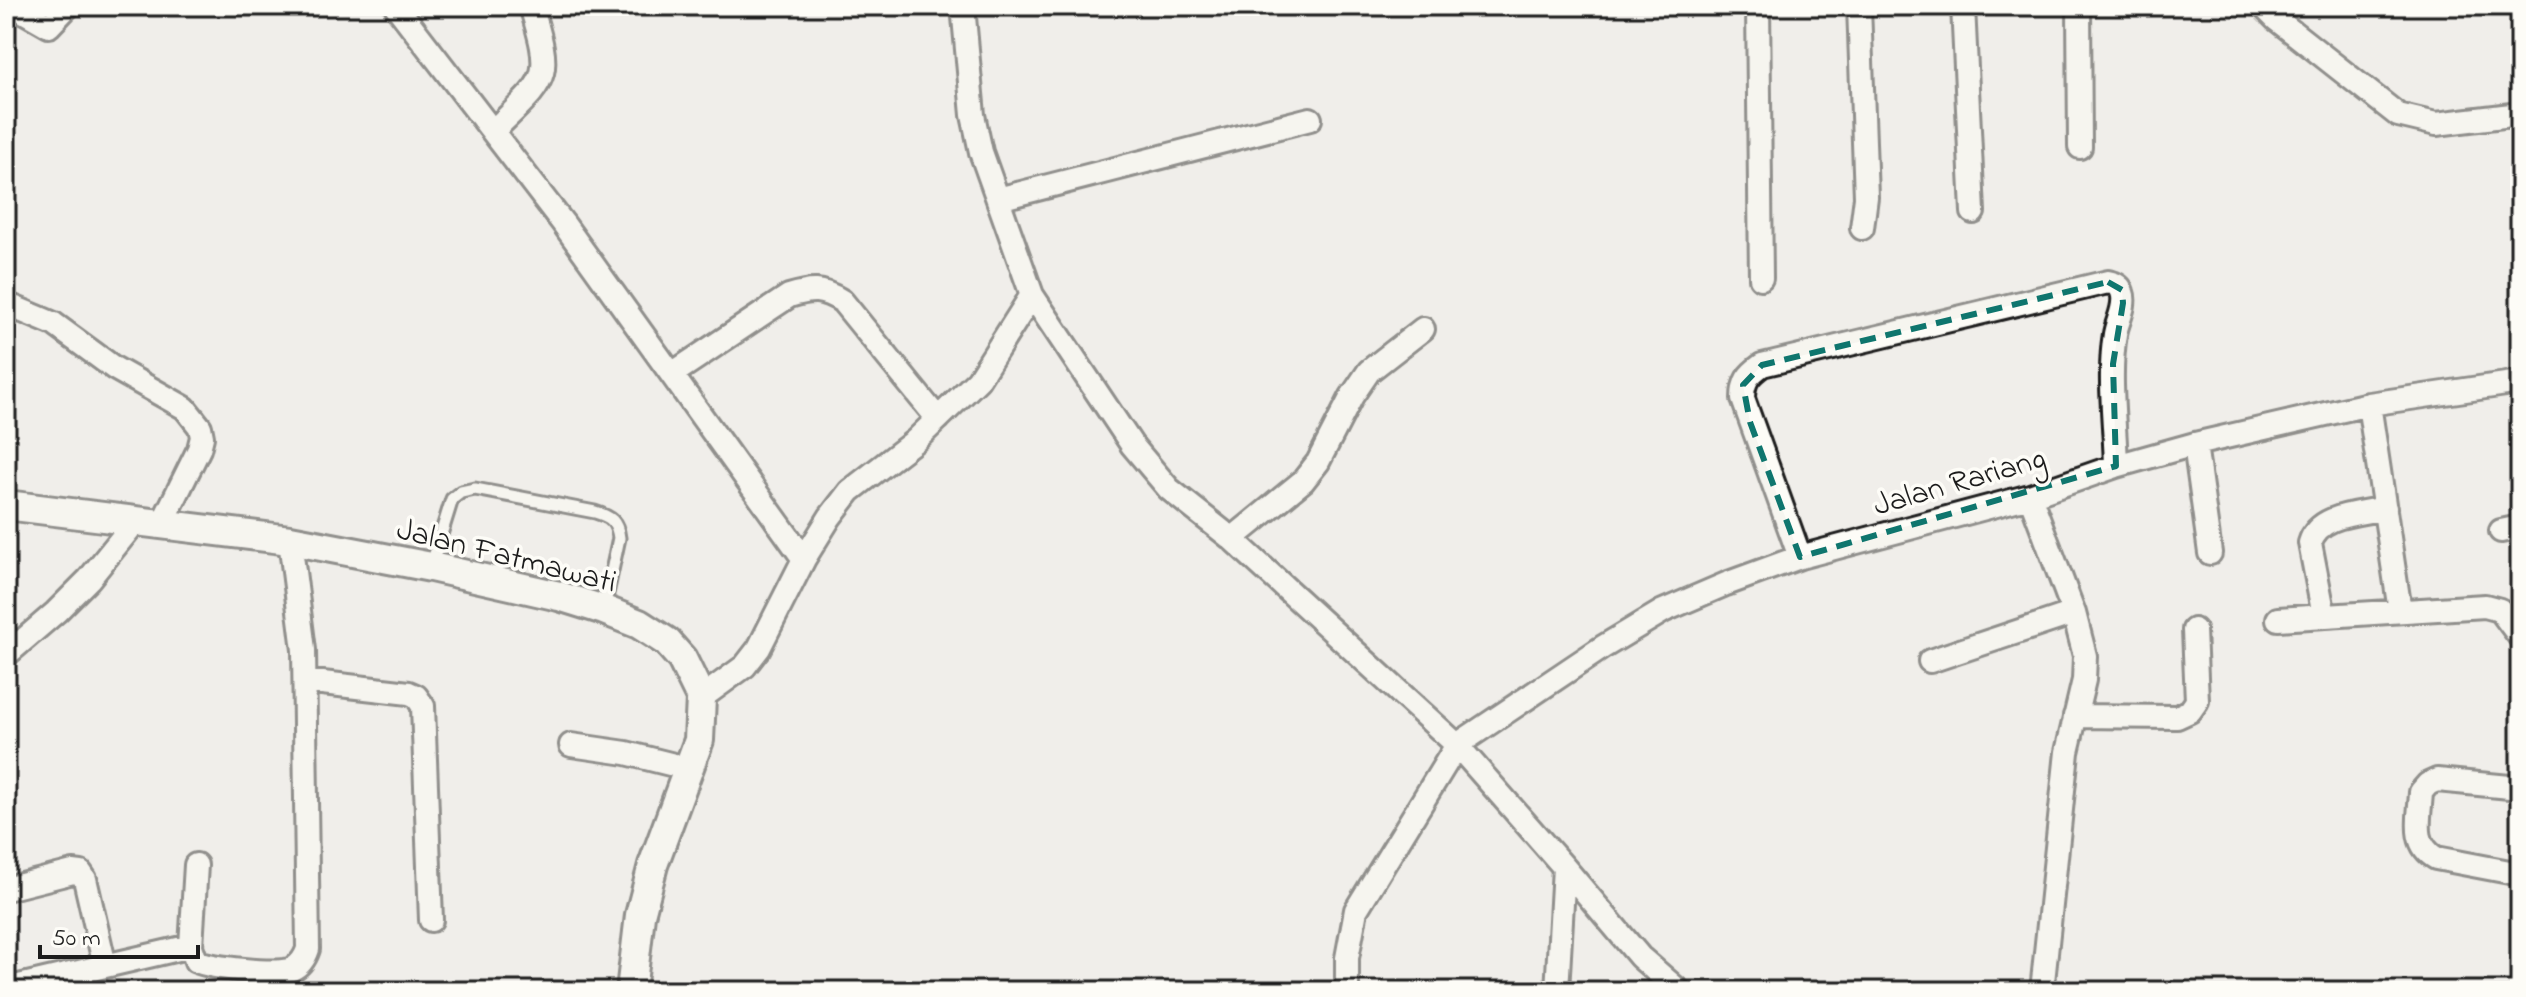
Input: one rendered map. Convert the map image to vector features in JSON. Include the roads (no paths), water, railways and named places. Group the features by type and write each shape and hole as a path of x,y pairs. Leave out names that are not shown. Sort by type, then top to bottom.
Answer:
{"street":[{"path":"14,6 49,26 68,6"},
{"path":"396,6 563,223 804,559"},
{"path":"493,131 535,90 542,76 545,60 531,6"},
{"path":"963,6 973,115 981,152 1032,295 1132,445 1169,489 1232,539 1457,745 1640,957 1679,991"},
{"path":"1758,6 1761,278"},
{"path":"1859,6 1866,197 1862,228"},
{"path":"1963,6 1973,212"},
{"path":"2079,6 2080,147"},
{"path":"2263,6 2398,115 2436,124 2520,114"},
{"path":"998,199 1310,119"},
{"path":"1800,557 1743,399 1743,385 1748,375 1762,365 2108,282 2117,284 2122,290 2123,303 2114,336 2116,466"},
{"path":"672,374 789,296 810,290 827,292 842,301 938,419"},
{"path":"701,698 745,666 759,648 804,559 850,491 938,419 978,380 1032,295"},
{"path":"6,304 54,324 114,368 185,408 196,420 202,437 199,449 148,524 6,655"},
{"path":"1232,539 1303,481 1318,462 1352,396 1369,371 1423,329"},
{"name":"Jalan Rariang","path":"1457,745 1603,647 1663,611 1800,557 2030,496 2116,466 2195,444 2369,404 2520,382"},
{"path":"2369,404 2400,611"},
{"path":"2195,444 2210,553"},
{"path":"2030,496 2074,613 2085,656 2084,680 2067,752 2042,991"},
{"name":"Jalan Fatmawati","path":"6,505 290,540 431,567 559,596 604,610 639,624 667,642 682,659 701,698 699,740 653,865 640,915 631,991"},
{"path":"2324,616 2310,543 2313,532 2320,525 2334,520 2385,508"},
{"path":"196,865 192,956 201,963 277,971 295,968 308,949 305,681 290,540"},
{"path":"2278,619 2485,606 2500,610 2520,637"},
{"path":"1930,661 2074,613"},
{"path":"2075,716 2177,717 2190,711 2197,701 2194,630"},
{"path":"305,681 409,693 416,696 423,706 431,920"},
{"path":"571,745 626,753 690,769"},
{"path":"1347,991 1347,958 1356,910 1457,745"},
{"path":"2520,788 2437,780 2428,784 2421,792 2419,843 2436,858 2520,874"},
{"path":"1557,991 1564,867"},
{"path":"6,889 73,872 81,873 105,966"},
{"path":"6,989 191,946"}],"lane":[{"path":"431,567 452,499 461,492 475,489 595,512 611,517 618,527 619,538 604,610"}]}
